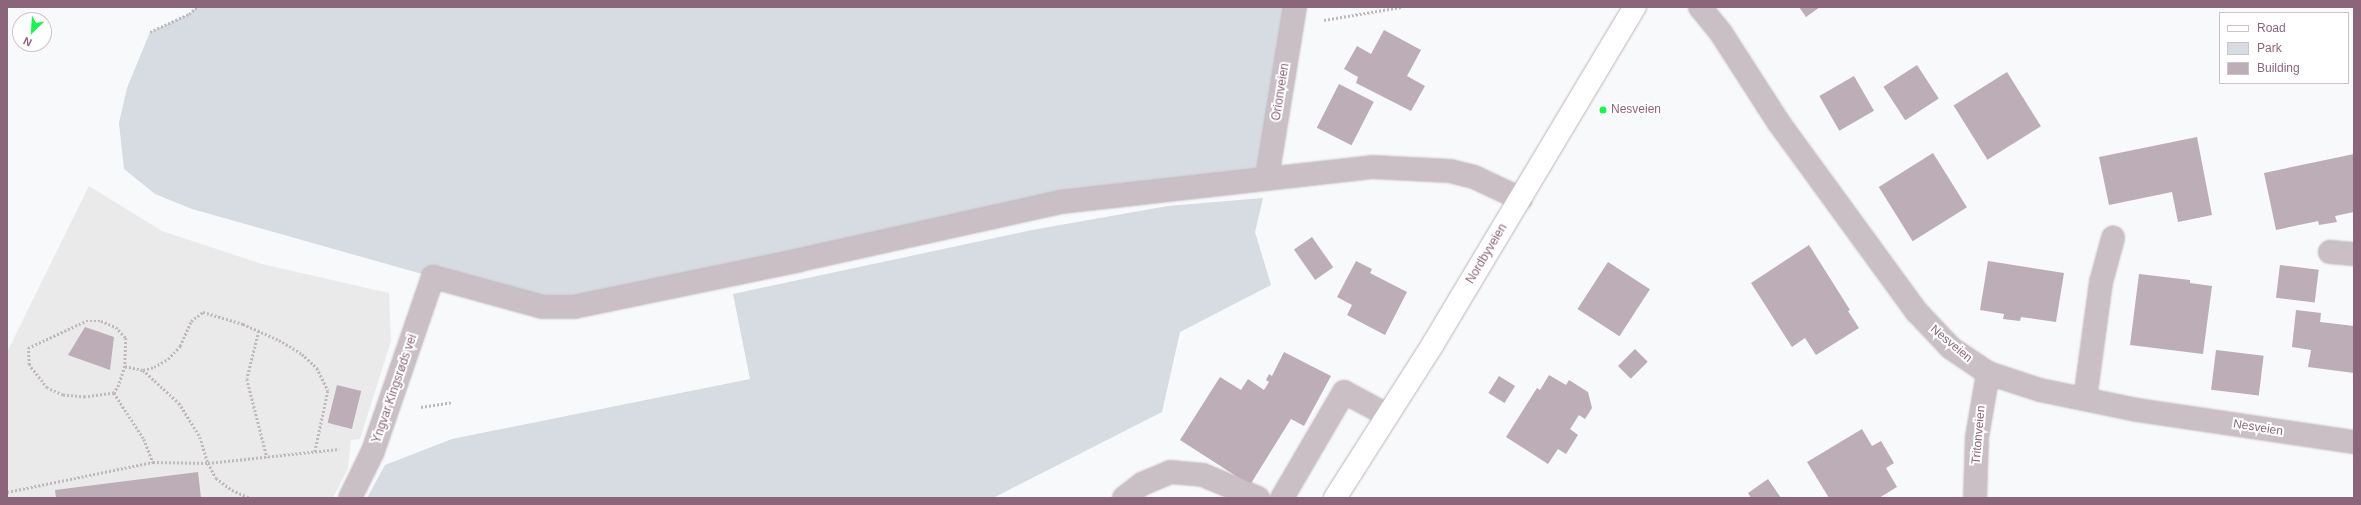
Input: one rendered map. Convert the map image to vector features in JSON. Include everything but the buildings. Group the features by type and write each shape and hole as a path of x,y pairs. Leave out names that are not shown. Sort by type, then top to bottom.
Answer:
{"main road":[{"name":"Nordbyveien","path":"1335,498 1521,199 1635,7"}],"street":[{"name":"Nesveien","path":"1700,7 1721,33 1779,123 1916,311 1951,348 1988,373 2040,390 2137,410 2354,442"},
{"name":"Orionveien","path":"1267,178 1294,16"},
{"path":"1267,178 1372,167 1443,170 1474,177 1521,199"},
{"name":"Yngvar Kingsrøds vei","path":"350,498 373,451 433,277 543,307 574,307 800,260 1061,202 1267,178"},
{"path":"2085,399 2101,282 2113,238"},
{"path":"2330,252 2354,254"},
{"name":"Tritonveien","path":"1975,498 1977,437 1988,373"},
{"path":"1282,498 1344,392 1387,416"},
{"path":"1124,498 1142,484 1170,472 1203,475 1258,498"}],"path":[{"path":"150,32 189,14 197,7"},
{"path":"1294,16 1401,7"},
{"path":"125,366 143,370 154,367 168,359 180,346 191,321 203,312 243,324 279,340 302,354 317,368 328,391 315,452"},
{"path":"86,321 101,321 116,327 126,338 125,366 119,385 114,393 85,397 64,395 47,388 29,365 28,348 86,321"},
{"path":"259,331 247,379 267,458"},
{"path":"143,370 179,403 200,437 208,463 216,478 223,484 250,498"},
{"path":"114,393 144,439 153,462"},
{"path":"7,492 153,462 208,463 267,458 350,447 373,451"}],"shaded area":[{"path":"89,186 162,231 262,264 389,293 391,341 360,439 351,440 348,468 333,498 7,498 7,352"}],"green space":[{"path":"197,7 1295,7 1267,178 1060,199 574,307 433,277 192,209 155,194 124,169 119,123 127,88 150,32 189,14"},
{"path":"1263,198 1255,232 1271,285 1180,332 1162,412 993,498 367,498 385,465 452,439 750,379 733,294 1032,230 1168,206"}],"place":[{"name":"Nesveien","path":"1603,110"}]}
